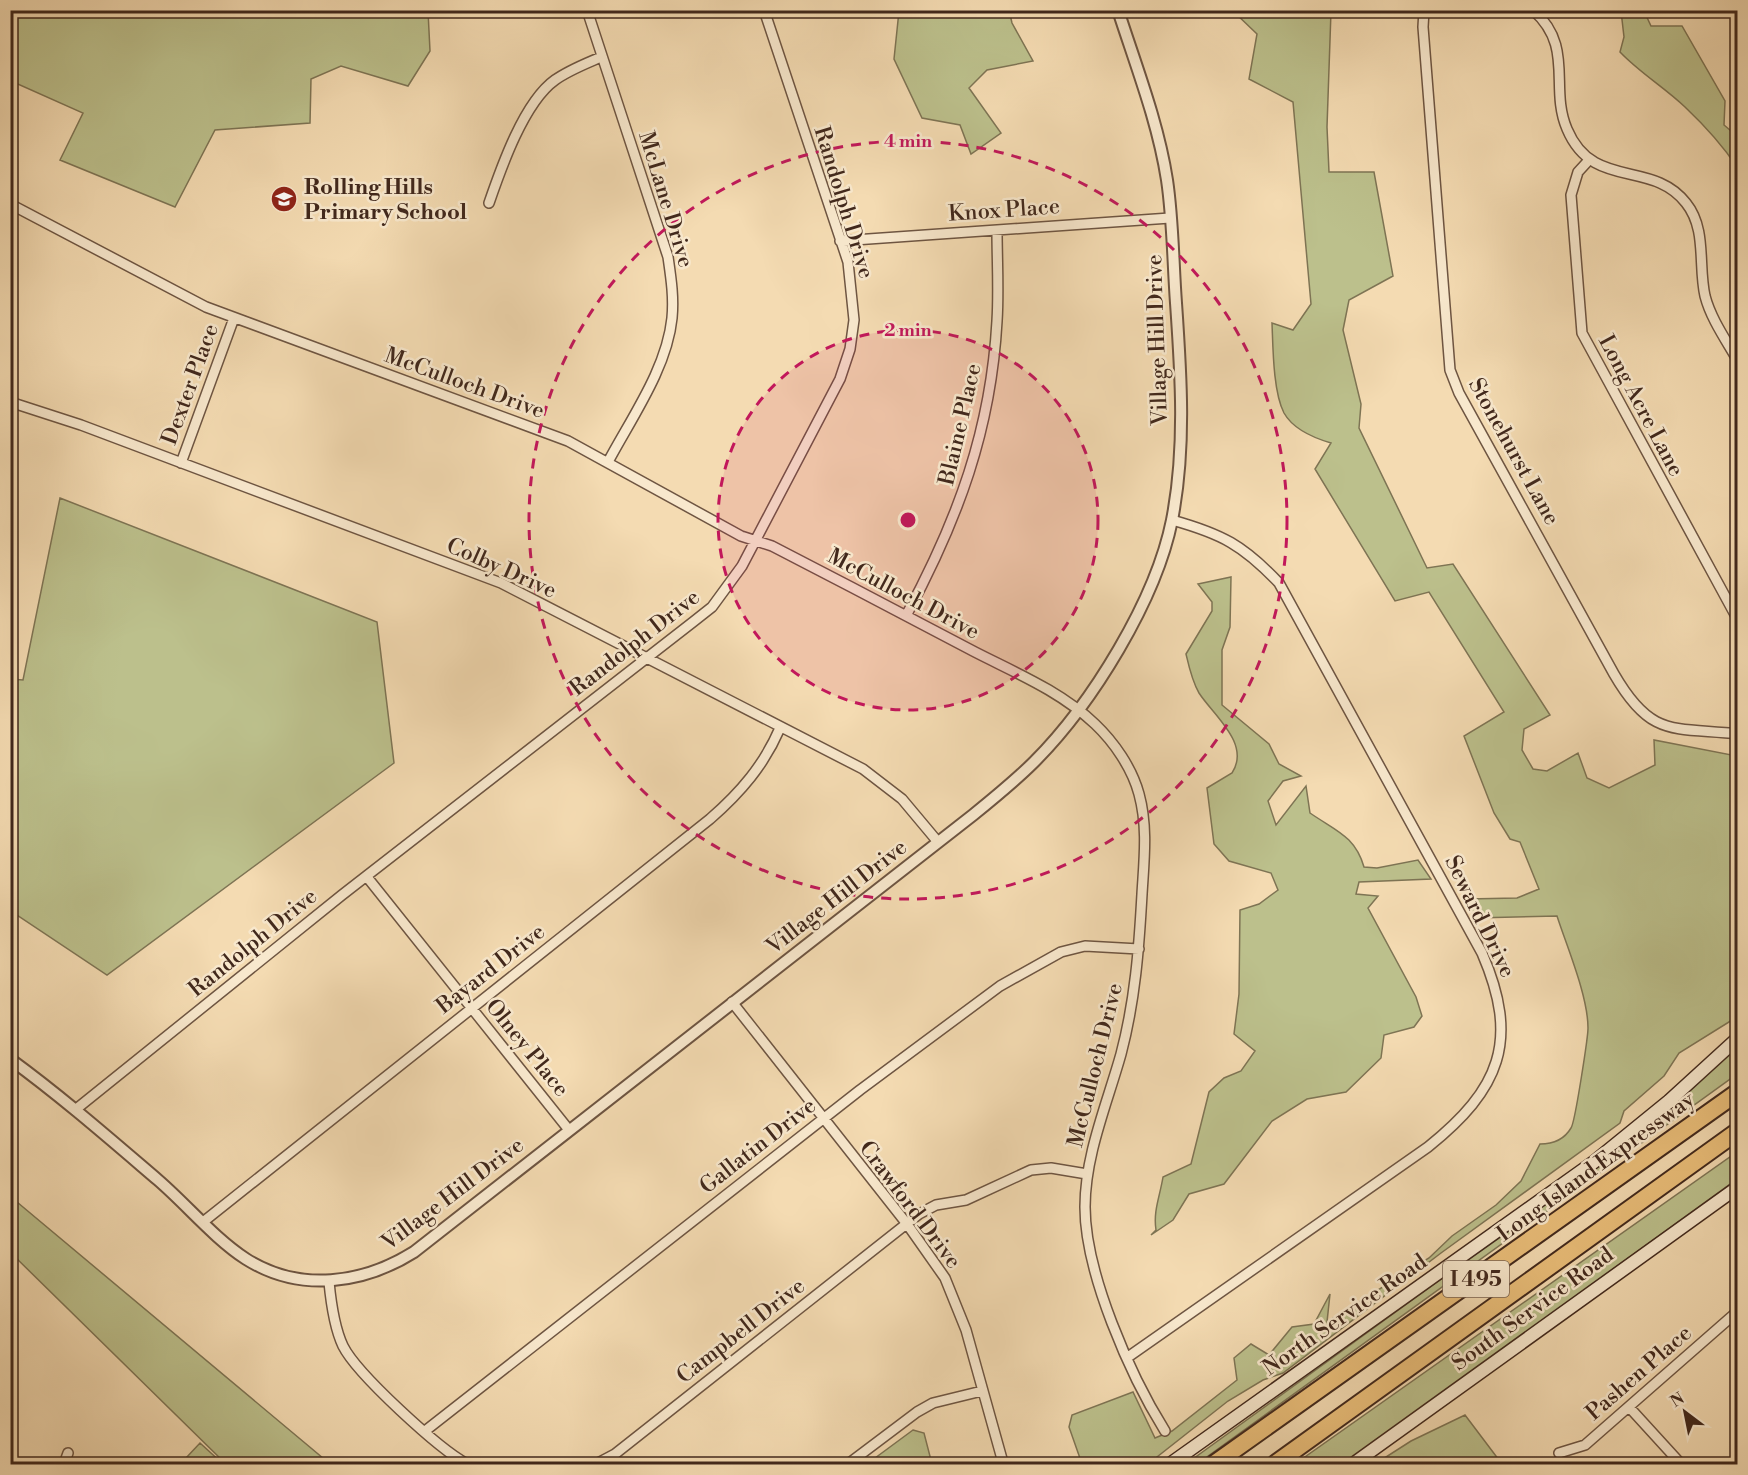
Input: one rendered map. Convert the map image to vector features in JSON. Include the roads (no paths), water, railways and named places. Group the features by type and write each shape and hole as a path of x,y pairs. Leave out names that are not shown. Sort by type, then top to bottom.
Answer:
{"highway":[{"name":"Long Island Expressway","path":"1214,1464 1737,1092"},
{"name":"I 495","path":"1275,1464 1737,1131"}],"main road":[{"name":"North Service Road","path":"1170,1464 1594,1162 1669,1101 1737,1038"},
{"name":"South Service Road","path":"1353,1464 1737,1187"}],"street":[{"name":"McLane Drive","path":"586,10 668,257 673,291 672,319 665,347 656,370 608,462"},
{"name":"Randolph Drive","path":"75,1110 367,877 712,607 742,566 836,389 850,349 854,320 852,288 840,240 764,10"},
{"name":"Village Hill Drive","path":"10,1059 75,1110 248,1260 289,1276 329,1282 354,1278 405,1258 938,842 1036,761 1077,710 1136,618 1154,576 1172,520 1178,463 1182,376 1167,181 1159,140 1118,10"},
{"name":"Stonehurst Lane","path":"1424,10 1423,27 1449,370 1609,664 1638,710 1665,726 1737,734"},
{"path":"1533,10 1545,24 1559,52 1562,111 1567,130 1589,160 1614,172 1649,178 1669,187 1686,202 1696,220 1705,294 1710,311 1737,361"},
{"path":"489,203 498,178 538,96 563,75 601,57"},
{"name":"Long Acre Lane","path":"1589,160 1578,172 1571,195 1582,333 1737,620"},
{"name":"McCulloch Drive","path":"10,204 206,307 568,441 741,536 772,546 907,614 1059,695 1110,740 1129,769 1138,791 1144,816 1145,843 1139,949 1131,1013 1087,1174 1085,1224 1089,1251 1128,1357 1140,1388 1165,1431"},
{"name":"Knox Place","path":"840,240 1170,218"},
{"name":"Blaine Place","path":"907,614 946,538 960,503 982,428 997,319 997,230"},
{"name":"Dexter Place","path":"181,463 234,318"},
{"name":"Colby Drive","path":"10,402 51,414 501,583 862,769 884,784 920,818 938,842"},
{"name":"Seward Drive","path":"1128,1357 1419,1154 1460,1121 1480,1096 1496,1066 1502,1037 1501,1008 1494,980 1482,953 1279,583 1235,543 1208,530 1172,520"},
{"name":"Bayard Drive","path":"203,1222 710,819 753,777 769,753 780,728"},
{"name":"Olney Place","path":"367,877 569,1130"},
{"name":"Gallatin Drive","path":"425,1431 822,1119 966,1009 1000,986 1061,952 1085,946 1139,949"},
{"name":"Crawford Drive","path":"732,1002 932,1257 956,1300 1002,1459"},
{"name":"Campbell Drive","path":"596,1464 615,1454 919,1214 936,1205 966,1200 1031,1170 1051,1168 1087,1174"},
{"path":"329,1282 337,1326 344,1346 370,1380 442,1448 467,1464"},
{"name":"Pashen Place","path":"1559,1454 1585,1445 1737,1311"},
{"path":"848,1464 917,1412 933,1403 982,1391"},
{"path":"1629,1407 1681,1464"},
{"path":"64,1464 68,1453"}],"place":[{"name":"Rolling Hills Primary School","path":"284,199"}]}
